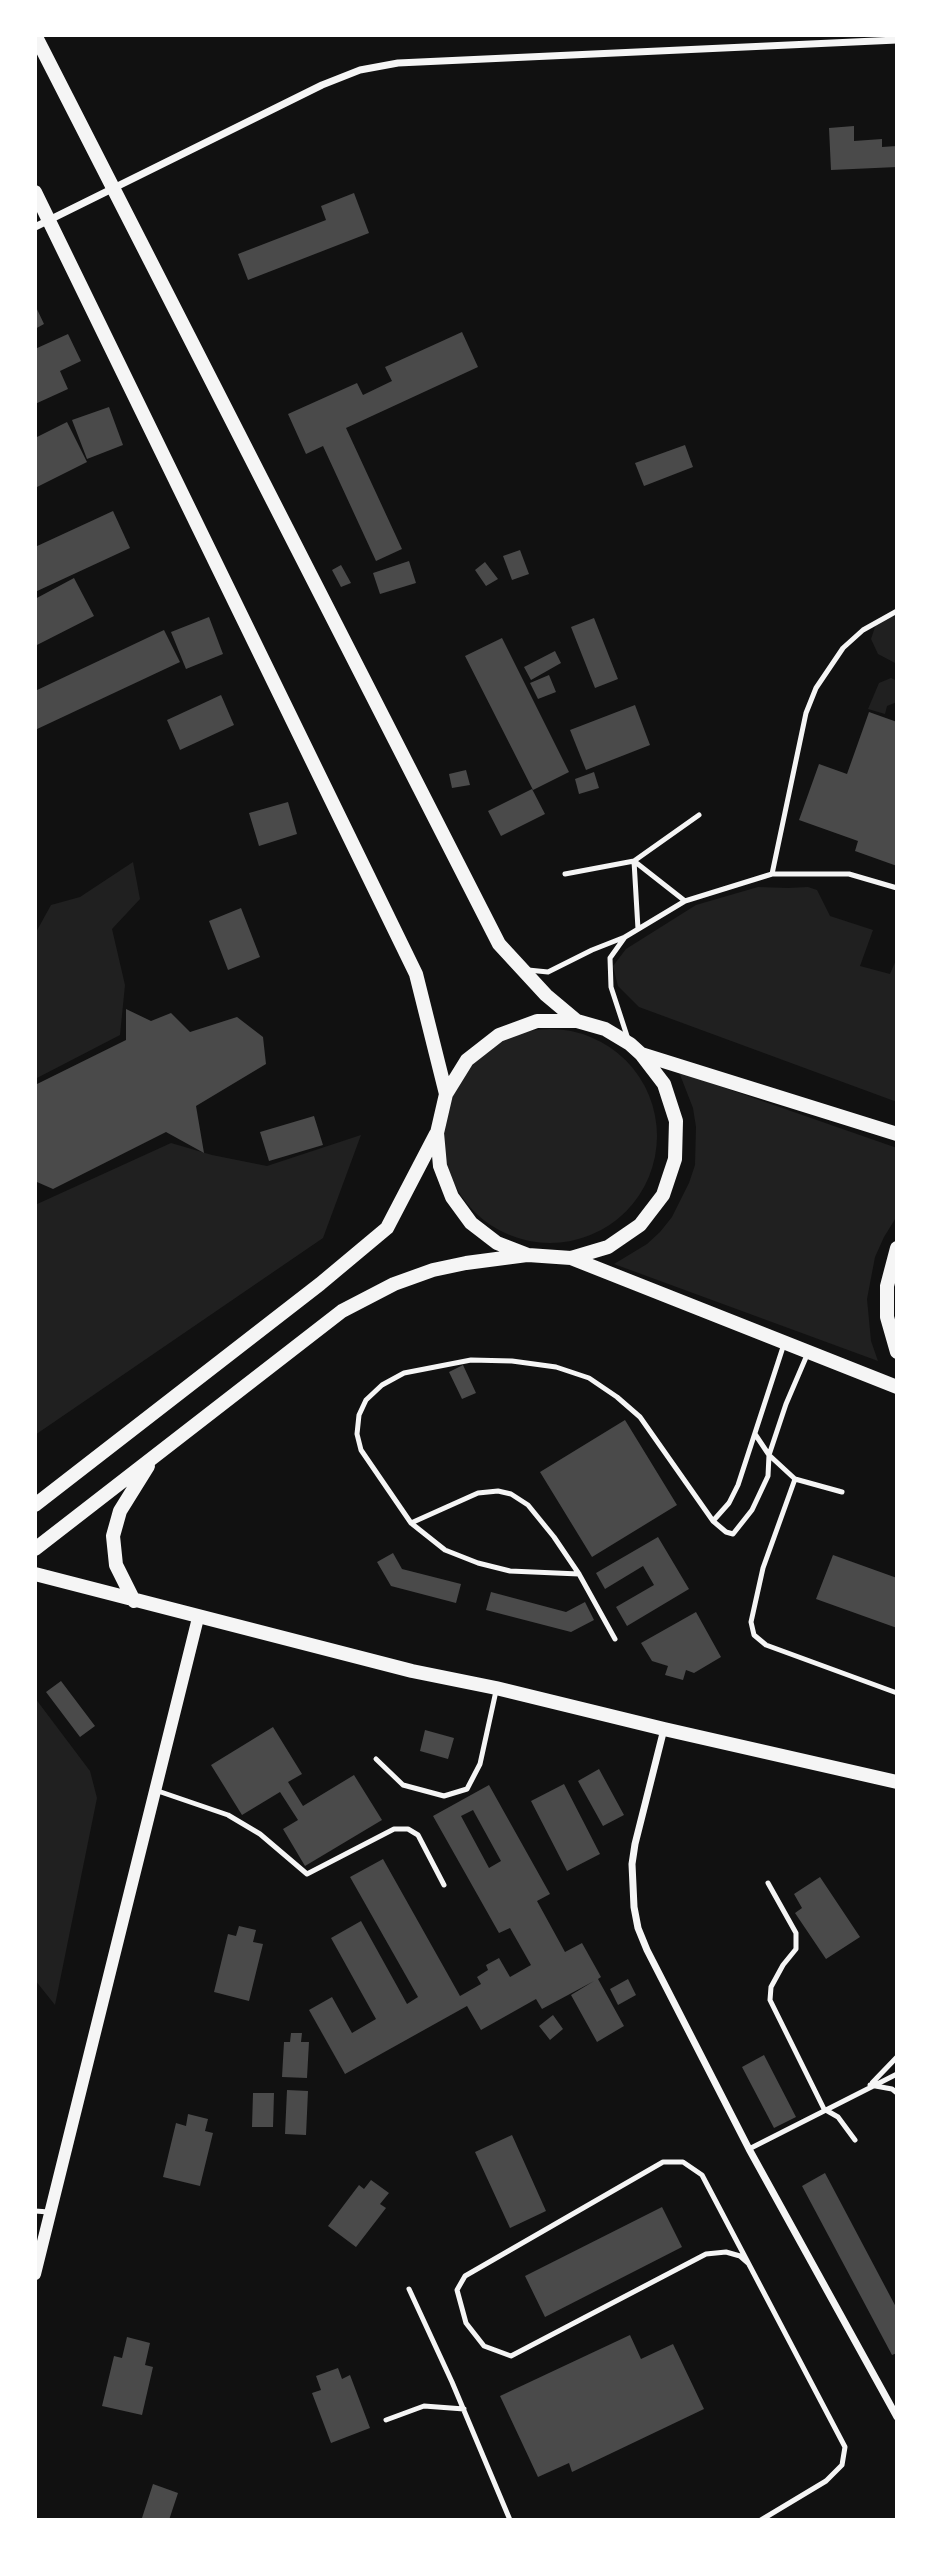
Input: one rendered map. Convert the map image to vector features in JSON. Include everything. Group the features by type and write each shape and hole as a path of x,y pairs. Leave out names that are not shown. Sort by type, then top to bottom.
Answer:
{"main road":[{"path":"35,35 499,944 546,995 577,1021"},
{"path":"35,192 416,974 446,1094"},
{"path":"35,1505 320,1284 387,1228 437,1133 446,1094 467,1060 499,1035 537,1021 577,1021 605,1030 636,1049 897,1134"},
{"path":"571,1258 608,1247 640,1225 663,1195 675,1159 676,1121 664,1084 636,1049"},
{"path":"437,1133 440,1166 452,1197 471,1223 497,1243 528,1255"},
{"path":"897,1248 887,1286 887,1317 897,1352"},
{"path":"35,1549 342,1311 394,1284 433,1270 466,1263 528,1255 571,1258 897,1387"},
{"path":"134,1601 116,1565 113,1536 120,1511 154,1456"},
{"path":"35,1574 412,1671 496,1688 897,1782"}],"street":[{"path":"35,227 322,85 360,70 398,63 897,40"},
{"path":"35,2274 198,1618"},
{"path":"664,1729 632,1864 638,1928 749,2149 897,2417"}],"lane":[{"path":"772,874 806,713 816,688 843,648 863,630 897,611"},
{"path":"565,874 634,861 699,815"},
{"path":"634,861 685,901"},
{"path":"634,861 638,929"},
{"path":"523,970 548,972 625,937 685,901 772,874 849,874 897,888"},
{"path":"625,937 610,958 611,987 636,1049"},
{"path":"713,1521 729,1503 738,1485 784,1342"},
{"path":"579,1574 510,1571 478,1563 445,1550 411,1523 361,1450 359,1415 366,1400 382,1385 404,1373 471,1360 512,1361 556,1367 589,1378 640,1417 713,1521 730,1534 738,1530 752,1510 768,1476 769,1455 786,1404 808,1352"},
{"path":"755,1434 769,1455 795,1479 842,1492"},
{"path":"795,1479 763,1568 751,1622 754,1634 766,1645 897,1693"},
{"path":"411,1523 478,1493 512,1494 528,1505 554,1537 579,1574 615,1639"},
{"path":"376,1759 403,1785 444,1796 467,1789 480,1764 496,1688"},
{"path":"155,1790 228,1815 260,1835 307,1874 394,1829 408,1829 418,1835 444,1885"},
{"path":"768,1883 796,1933 796,1949 771,1987 770,2000 824,2109 838,2117 855,2140"},
{"path":"870,2085 897,2057"},
{"path":"749,2149 870,2085 897,2074"},
{"path":"870,2085 892,2089 897,2093"},
{"path":"748,2263 740,2256 726,2252 706,2254 510,2357 484,2346 478,2339 466,2323 457,2290 465,2276 663,2162 683,2162 702,2175 845,2447 842,2465 826,2481 761,2520"},
{"path":"35,2211 51,2212"},
{"path":"409,2289 464,2409 510,2520"},
{"path":"386,2420 424,2406 464,2409"}],"shaded area":[{"path":"897,616 897,664 878,654 871,639 876,624 888,617"},
{"path":"891,678 897,681 897,702 887,706 885,714 868,709 879,683"},
{"path":"133,862 140,899 112,929 125,985 120,1035 35,1079 35,934 51,905 80,897"},
{"path":"758,887 808,887 817,890 830,916 873,930 860,966 890,974 897,958 897,1102 639,1007 618,986 613,966 626,949 696,905"},
{"path":"550,1029 591,1037 626,1060 649,1095 657,1136 649,1177 626,1212 591,1235 550,1243 509,1235 474,1212 451,1177 443,1136 451,1095 474,1060 509,1037"},
{"path":"679,1072 897,1148 897,1216 875,1257 867,1299 871,1341 878,1361 614,1264 647,1244 660,1232 672,1217 689,1183 695,1165 696,1127 693,1108"},
{"path":"361,1135 323,1238 35,1435 35,1205 171,1143 212,1155 267,1166"},
{"path":"35,1698 90,1771 97,1798 55,2005 35,1980"}],"building":[{"path":"854,126 854,141 882,139 882,147 897,146 897,167 831,170 829,128"},
{"path":"354,193 369,233 248,280 238,254 326,220 321,206"},
{"path":"35,305 44,324 35,329"},
{"path":"462,332 478,367 346,428 402,549 376,561 323,446 306,454 288,414 357,383 363,395 392,381 385,367"},
{"path":"68,334 81,361 60,371 68,389 35,404 35,349"},
{"path":"109,407 123,445 87,459 72,420"},
{"path":"67,422 87,462 35,488 35,438"},
{"path":"685,445 693,467 644,486 635,463"},
{"path":"113,511 130,548 35,592 35,547"},
{"path":"520,550 529,574 512,580 503,556"},
{"path":"409,561 416,583 380,594 373,573"},
{"path":"485,562 498,579 486,586 475,570"},
{"path":"341,565 351,583 341,587 332,570"},
{"path":"74,578 94,616 35,646 35,599"},
{"path":"209,617 223,654 186,669 171,632"},
{"path":"594,618 618,679 595,688 571,627"},
{"path":"164,630 180,662 35,730 35,691"},
{"path":"502,638 569,772 533,790 465,656"},
{"path":"555,651 561,663 531,680 524,667"},
{"path":"549,675 556,692 538,699 530,683"},
{"path":"221,695 234,725 180,750 167,720"},
{"path":"635,705 650,745 586,770 570,730"},
{"path":"869,712 897,722 897,866 855,851 858,841 799,820 819,764 847,774"},
{"path":"466,770 470,785 452,788 449,774"},
{"path":"594,772 599,788 579,794 575,779"},
{"path":"532,789 545,814 501,836 488,811"},
{"path":"288,802 297,834 259,846 249,813"},
{"path":"241,908 260,957 228,970 209,921"},
{"path":"126,1009 151,1021 171,1013 190,1032 237,1017 263,1037 266,1064 196,1106 204,1153 166,1132 53,1189 35,1183 35,1085 126,1040"},
{"path":"314,1116 323,1145 269,1161 260,1132"},
{"path":"463,1365 476,1393 462,1399 449,1372"},
{"path":"625,1420 677,1505 592,1557 540,1472"},
{"path":"658,1537 689,1589 627,1626 616,1607 654,1585 643,1566 605,1589 596,1573"},
{"path":"393,1553 402,1569 461,1584 456,1603 391,1586 377,1562"},
{"path":"833,1555 897,1578 897,1628 816,1599"},
{"path":"491,1592 566,1612 585,1602 594,1620 571,1632 486,1610"},
{"path":"696,1612 721,1657 694,1673 686,1670 683,1680 665,1675 668,1666 652,1661 641,1643"},
{"path":"61,1681 95,1726 80,1737 46,1692"},
{"path":"273,1727 302,1774 288,1782 303,1806 354,1775 382,1820 305,1866 283,1829 298,1820 280,1792 242,1815 211,1765"},
{"path":"425,1730 454,1738 448,1759 420,1751"},
{"path":"599,1769 624,1815 603,1826 578,1781"},
{"path":"564,1784 600,1854 567,1871 531,1801"},
{"path":"489,1785 550,1894 537,1901 565,1952 582,1943 624,2026 597,2042 571,1995 594,1981 542,2009 536,1999 481,2030 467,2006 345,2074 309,2010 332,1997 352,2033 376,2019 331,1938 361,1921 407,2004 418,1997 350,1877 383,1859 460,1996 481,1984 477,1977 488,1970 486,1965 499,1958 510,1977 531,1965 510,1928 499,1933 433,1816","holes":["473,1810 501,1861 489,1868 461,1816"]},
{"path":"820,1877 860,1937 826,1959 795,1913 802,1908 794,1894"},
{"path":"239,1926 256,1930 253,1942 263,1944 249,2001 214,1992 228,1934 236,1936"},
{"path":"628,1979 636,1995 618,2005 610,1989"},
{"path":"553,2015 563,2029 550,2040 539,2026"},
{"path":"291,2033 302,2033 301,2042 309,2042 307,2078 282,2077 284,2042 290,2042"},
{"path":"764,2055 796,2117 774,2128 742,2067"},
{"path":"287,2090 308,2091 306,2135 285,2134"},
{"path":"253,2093 274,2093 273,2127 252,2127"},
{"path":"188,2114 208,2119 205,2131 213,2133 200,2186 163,2177 176,2123 186,2126"},
{"path":"512,2135 546,2211 510,2228 475,2152"},
{"path":"825,2173 897,2309 897,2353 892,2355 802,2186"},
{"path":"371,2180 389,2193 380,2204 386,2208 356,2247 328,2226 359,2185 364,2189"},
{"path":"662,2207 682,2247 545,2317 525,2276"},
{"path":"630,2335 641,2359 673,2344 704,2409 572,2472 569,2463 538,2477 500,2396"},
{"path":"127,2337 150,2343 145,2365 153,2367 142,2415 102,2406 114,2356 122,2358"},
{"path":"338,2368 342,2379 350,2375 370,2428 331,2443 312,2393 321,2390 316,2376"},
{"path":"153,2484 178,2493 169,2520 142,2518"}]}
